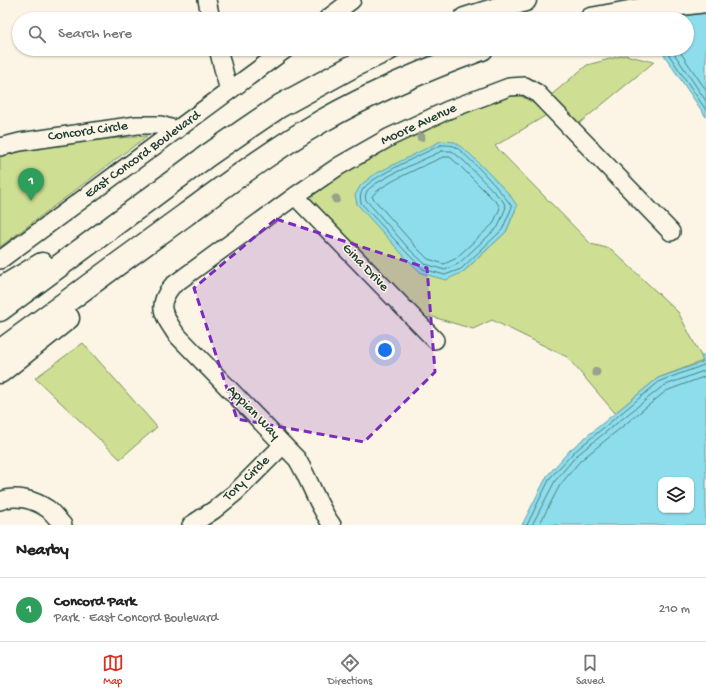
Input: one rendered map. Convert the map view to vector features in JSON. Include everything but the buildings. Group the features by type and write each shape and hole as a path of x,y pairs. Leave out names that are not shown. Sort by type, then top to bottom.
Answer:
{"highway":[{"path":"487,12 525,0"},
{"path":"629,12 656,7 706,2"},
{"path":"0,310 207,156 269,114 357,64 374,56"},
{"path":"0,351 133,252 285,143 323,121 401,81 462,56"},
{"path":"0,289 69,249 113,226"},
{"path":"0,372 69,317 133,252"}],"street":[{"path":"207,0 210,12"},
{"path":"336,12 352,0"},
{"path":"220,56 228,91"},
{"name":"East Concord Boulevard","path":"0,260 276,56"},
{"name":"Moore Avenue","path":"163,309 162,301 172,286 295,196 339,166 390,137 448,110 510,87 525,86 537,93 671,232"},
{"name":"Concord Circle","path":"0,147 20,142 137,125 161,124 177,130"},
{"name":"Gina Drive","path":"295,196 434,340"},
{"name":"Appian Way","path":"163,309 166,319 176,334 297,459 306,473 320,507 332,525"},
{"name":"Tory Circle","path":"191,525 214,510 236,492 283,445"},
{"path":"0,501 19,498 34,501 49,510 63,525"}],"highlighted area":[{"path":"276,219 427,268 435,372 364,442 237,419 194,288"}],"green space":[{"path":"621,56 629,56 654,62 576,126 550,96 587,65"},
{"path":"518,94 550,113 495,146 591,244 611,249 678,312 703,361 658,378 615,413 567,357 492,320 473,329 433,317 422,319 309,198 312,190 363,159 459,113","holes":["517,206 506,232 463,272"]},
{"path":"147,136 0,247 0,155 76,141"},
{"path":"83,343 157,427 120,459 35,378"}],"water":[{"path":"625,0 706,0 706,117 665,56 694,56 694,12 633,12"},
{"path":"441,141 455,142 471,155 510,195 517,206 506,232 463,272 446,280 421,273 357,204 355,195 361,185 375,174"},
{"path":"706,355 706,525 522,525 547,476 570,450 658,378 703,362 701,356"}],"place":[{"name":"Concord Park","path":"31,201"}]}
